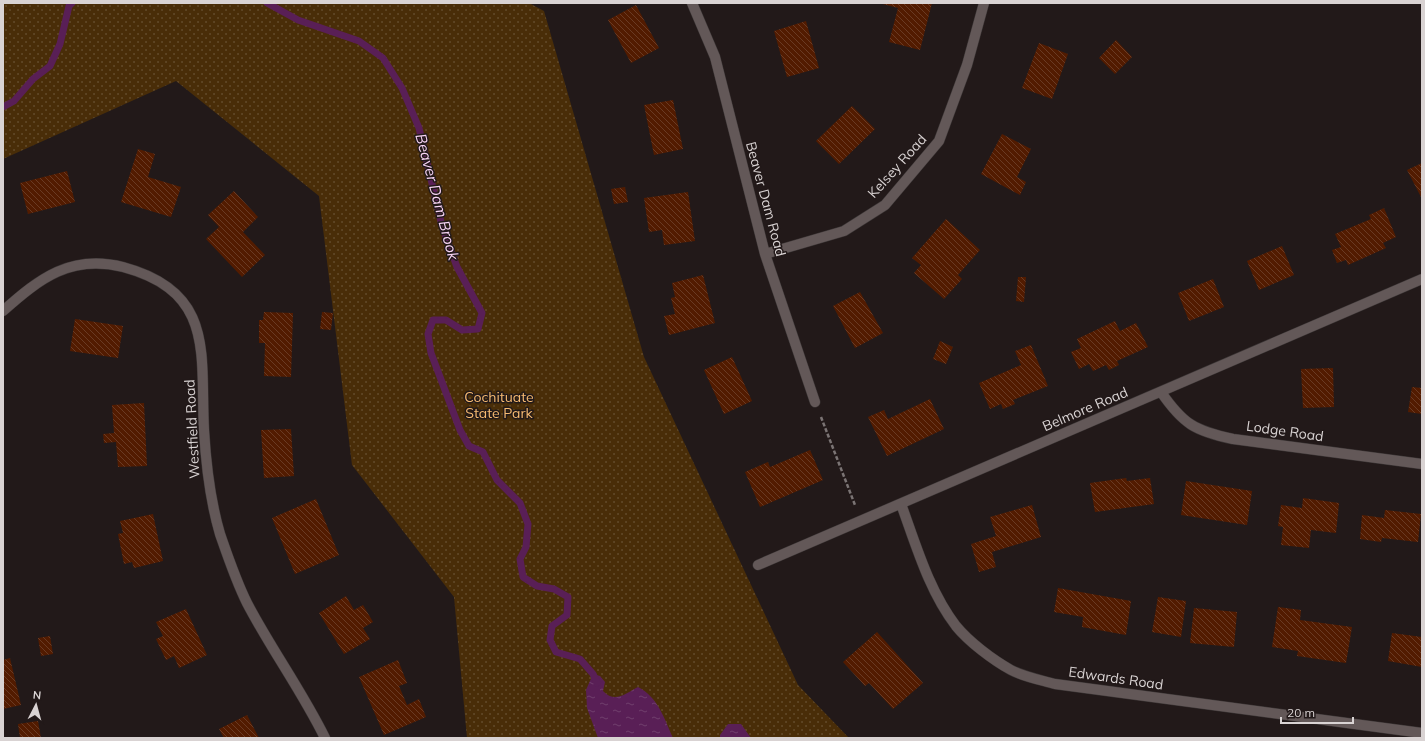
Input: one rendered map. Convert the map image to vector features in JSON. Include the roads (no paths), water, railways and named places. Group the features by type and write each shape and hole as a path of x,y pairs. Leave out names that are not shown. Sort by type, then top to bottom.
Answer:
{"street":[{"name":"Beaver Dam Road","path":"692,3 715,57 765,254 815,402"},
{"name":"Kelsey Road","path":"765,254 844,231 884,205 939,141 967,65 984,3"},
{"name":"Westfield Road","path":"3,311 25,291 43,278 63,269 87,263 112,264 135,270 158,280 177,295 190,311 199,334 203,362 204,429 207,464 212,498 220,532 232,569 246,602 306,702 325,738"},
{"name":"Belmore Road","path":"758,565 1422,279"},
{"name":"Lodge Road","path":"1161,392 1173,409 1186,422 1216,435 1422,464"},
{"name":"Edwards Road","path":"901,504 933,589 943,608 957,627 973,643 994,659 1012,670 1055,684 1422,733"}],"water":[{"path":"593,674 600,676 605,682 603,691 612,697 620,696 638,687 645,691 651,696 660,709 673,738 598,738 587,708 586,690"},
{"path":"728,724 741,724 751,738 720,738 720,735"}],"waterway":[{"name":"Beaver Dam Brook","path":"3,107 14,101 33,79 50,66 60,44 69,6 72,3"},
{"name":"Beaver Dam Brook","path":"267,3 298,20 359,41 383,58 402,88 419,128 442,226 457,267 482,313 478,329 462,330 446,320 433,320 428,334 431,353 460,430 469,446 483,452 497,480 520,503 528,524 526,547 520,559 523,577 537,586 554,589 568,597 567,615 552,626 550,640 556,652 580,659 593,674 597,683"}],"park label":[{"name":"Cochituate State Park","path":"499,406"}]}
